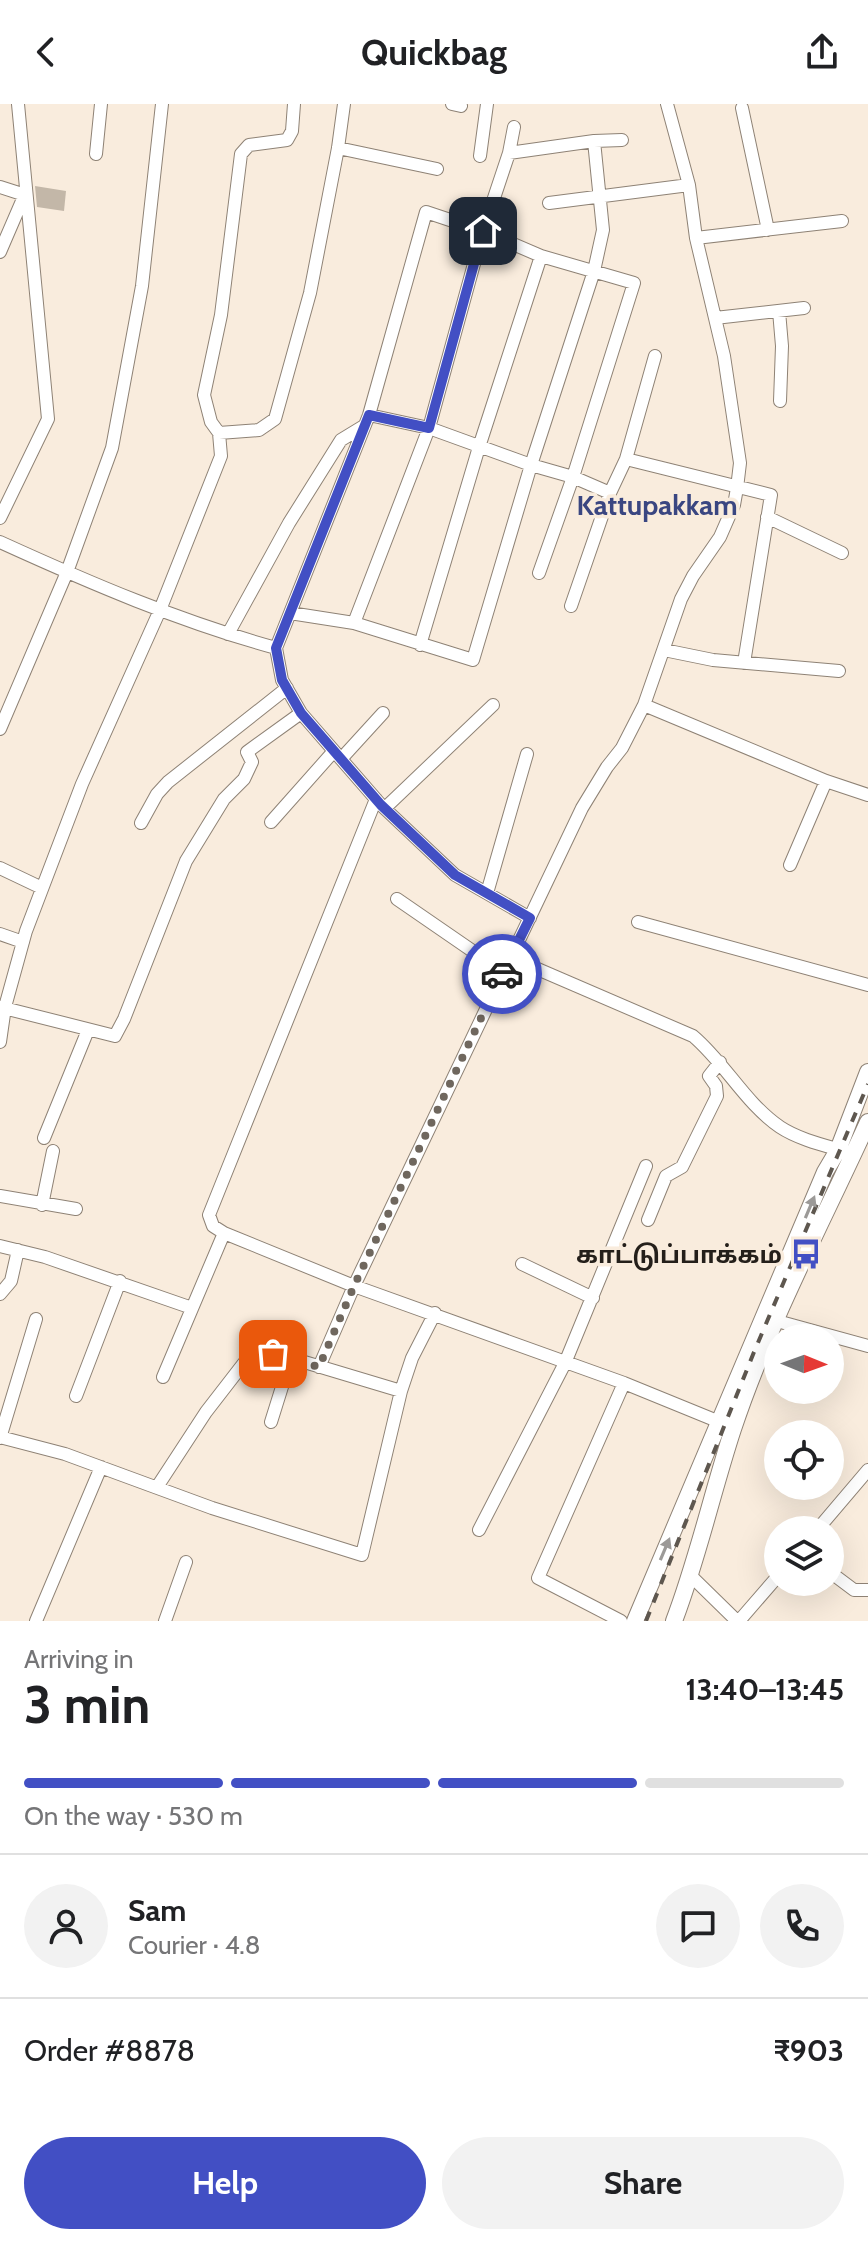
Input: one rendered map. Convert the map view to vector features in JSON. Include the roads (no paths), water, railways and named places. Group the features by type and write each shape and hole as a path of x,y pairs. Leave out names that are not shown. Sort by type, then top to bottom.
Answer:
{"main road":[{"path":"635,1621 777,1321 846,1152 868,1072"},
{"path":"674,1621 691,1576 727,1425 825,1172 846,1152 868,1122"}],"street":[{"path":"0,518 48,419 18,104"},
{"path":"96,154 101,104"},
{"path":"0,729 67,572 112,448 142,286 162,104"},
{"path":"0,1042 2,1007 42,888 82,784 160,610 221,456 219,433 211,422 204,395 221,315 241,154 249,145 287,140 292,131 294,104"},
{"path":"219,433 259,430 275,419 310,293 344,104"},
{"path":"480,156 487,104"},
{"path":"319,1367 354,1286 582,808 622,748 644,705 681,599 720,537 734,505 740,463 734,414 696,238 689,185 667,104"},
{"path":"742,108 768,230"},
{"path":"354,623 429,428 514,127"},
{"path":"509,153 622,140"},
{"path":"290,613 354,623 473,660 531,465 594,271 603,230 594,141"},
{"path":"338,148 437,169"},
{"path":"549,203 689,185"},
{"path":"0,187 26,193"},
{"path":"0,252 26,193"},
{"path":"530,918 455,875 381,804 301,713 282,680 276,648 367,421 426,212 483,231 541,256 634,283 573,477 539,573"},
{"path":"696,238 842,221"},
{"path":"420,645 479,447 541,256"},
{"path":"715,318 804,308"},
{"path":"779,311 782,346 780,401"},
{"path":"571,606 610,493 626,459 655,356"},
{"path":"228,634 289,523 341,440 367,421 429,428 573,477 610,493"},
{"path":"626,459 771,495 744,663"},
{"path":"767,517 842,553"},
{"path":"0,542 160,610 276,648"},
{"path":"664,650 697,658 839,671"},
{"path":"141,823 157,794 168,782 287,688"},
{"path":"493,705 381,804 209,1215 213,1226 224,1233 354,1286 624,1383 727,1425"},
{"path":"644,705 826,781 868,795"},
{"path":"2,1007 115,1036 186,861 224,799 244,779 252,762 247,752 301,713"},
{"path":"271,822 383,713"},
{"path":"487,893 527,754"},
{"path":"790,865 826,781"},
{"path":"0,868 42,888"},
{"path":"397,899 503,972"},
{"path":"638,922 868,985"},
{"path":"0,934 23,942"},
{"path":"512,958 693,1036 720,1062 750,1100 779,1126 797,1136 846,1152"},
{"path":"44,1138 88,1030"},
{"path":"648,1220 666,1176 682,1167 717,1096 716,1086 709,1076 720,1062"},
{"path":"42,1205 53,1151"},
{"path":"479,1530 565,1363 646,1166"},
{"path":"0,1196 76,1209"},
{"path":"163,1377 224,1233"},
{"path":"0,1246 120,1281 192,1308"},
{"path":"0,1294 11,1281 18,1250"},
{"path":"522,1264 593,1298"},
{"path":"76,1396 120,1281"},
{"path":"36,1319 0,1437 65,1454 252,1521 362,1555 401,1391 412,1358 435,1313"},
{"path":"777,1321 868,1346"},
{"path":"157,1487 206,1412 254,1350 401,1391"},
{"path":"271,1422 291,1358"},
{"path":"621,1621 538,1578 624,1383"},
{"path":"36,1621 101,1467"},
{"path":"829,1516 868,1470"},
{"path":"165,1621 186,1562"},
{"path":"691,1576 738,1621 764,1592"},
{"path":"844,1582 854,1590 868,1590"}],"railway":[{"path":"646,1621 754,1352 868,1084"}],"place":[{"name":"காட்டுப்பாக்கம்","path":"806,1254"}],"district":[{"name":"Kattupakkam","path":"657,505"}]}
